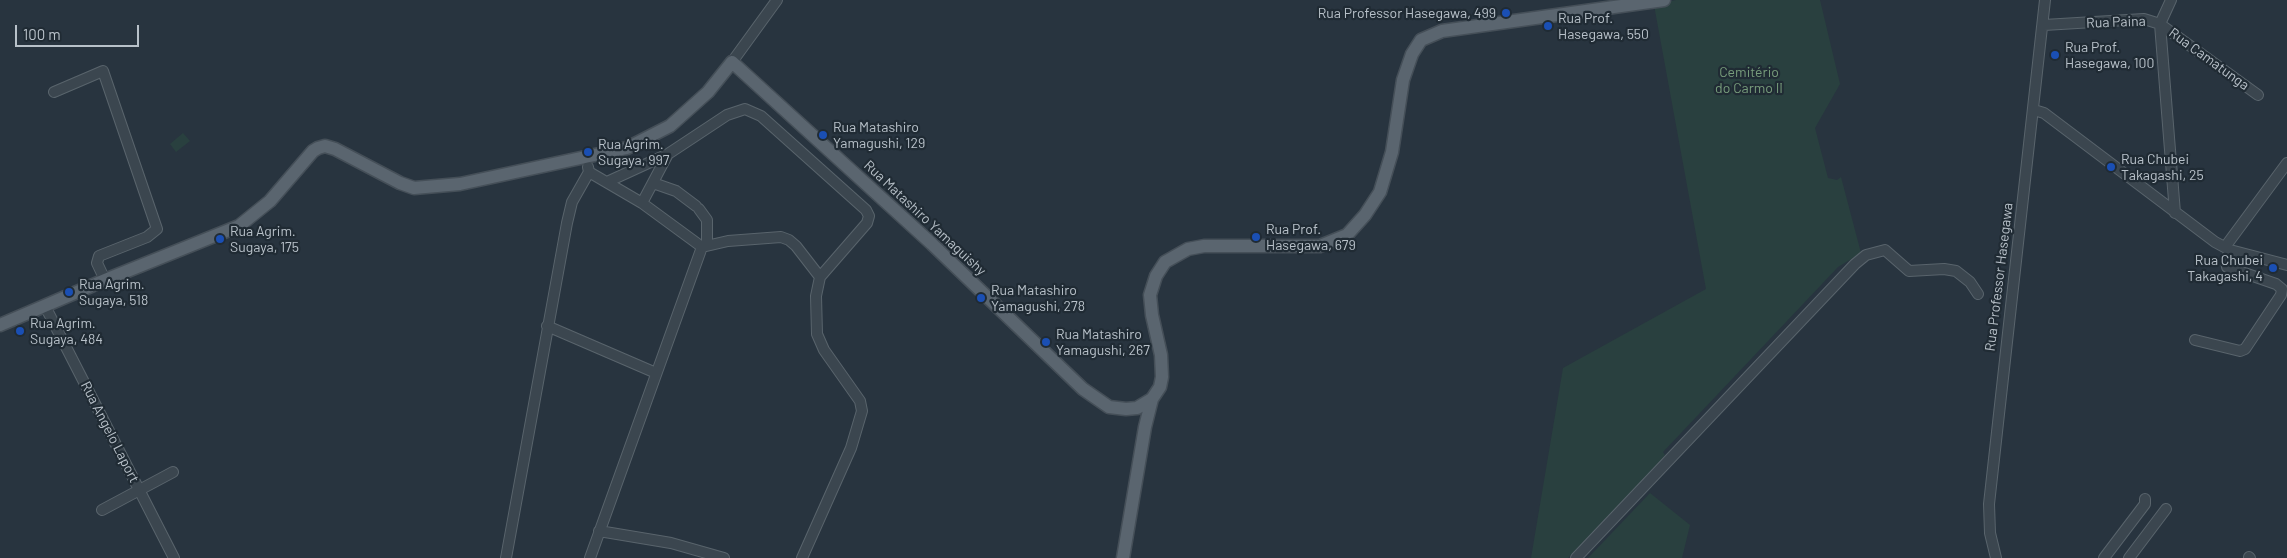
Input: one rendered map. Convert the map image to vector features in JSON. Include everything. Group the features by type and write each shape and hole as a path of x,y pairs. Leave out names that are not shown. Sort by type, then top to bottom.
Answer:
{"main road":[{"path":"1123,558 1145,428 1152,400 1160,386 1162,367 1150,295 1156,276 1164,262 1188,248 1204,246 1320,246 1347,235 1365,215 1380,192 1392,152 1403,80 1412,54 1421,40 1442,31 1664,0"},
{"path":"0,325 239,226 270,201 313,151 325,146 336,148 400,183 426,189 587,165 627,148 670,126 708,92 732,62"},
{"name":"Rua Matashiro Yamaguishy","path":"732,62 938,250 1096,400 1109,407 1126,410 1137,408 1152,400"}],"street":[{"path":"732,62 777,0"},
{"name":"Rua Professor Hasegawa","path":"1996,558 1990,533 1989,504 2046,0"},
{"name":"Rua Paina","path":"2044,25 2144,20 2160,24 2171,0"},
{"path":"2160,24 2175,213"},
{"name":"Rua Camatunga","path":"2160,24 2258,94"},
{"path":"54,92 103,70 157,229 147,237 99,256 97,263 105,280"},
{"path":"607,182 668,154 738,110 753,111 862,205 869,216 862,230 820,277 816,296 817,334 824,350 860,401 862,411 851,448 802,558"},
{"path":"2034,110 2044,113 2175,213 2227,248 2287,265"},
{"path":"642,203 668,154"},
{"path":"2195,340 2240,351 2245,349 2282,295 2282,289 2276,284 2227,267 2226,261 2227,248 2287,163"},
{"path":"506,558 566,223 572,202 587,165 607,182 642,203 705,246 781,237 789,240 796,246 820,277"},
{"path":"590,558 656,373 705,246 707,220 698,208 676,191 653,183"},
{"path":"1576,558 1848,271 1866,255 1885,250 1909,271 1944,269 1956,272 1970,282 1978,294"},
{"name":"Rua Angelo Laport","path":"46,306 174,558"},
{"path":"547,326 656,373"},
{"path":"102,510 173,472"},
{"path":"2104,558 2145,504 2145,499"},
{"path":"2129,558 2166,509"},
{"path":"599,531 671,543 724,558"}],"green space":[{"name":"Cemitério do Carmo II","path":"1676,0 1820,0 1840,84 1815,128 1828,178 1837,180 1841,177 1861,253 1838,267 1663,452 1665,455 1661,460 1568,558 1531,558 1563,368 1706,289 1654,5"},
{"path":"183,133 190,141 176,152 170,144"},
{"path":"1650,493 1690,525 1682,558 1588,558"}],"place":[{"name":"Rua Professor Hasegawa, 499","path":"1506,13"},
{"name":"Rua Prof. Hasegawa, 550","path":"1548,26"},
{"name":"Rua Prof. Hasegawa, 100","path":"2055,55"},
{"name":"Rua Matashiro Yamagushi, 129","path":"823,135"},
{"name":"Rua Agrim. Sugaya, 997","path":"588,152"},
{"name":"Rua Chubei Takagashi, 25","path":"2111,167"},
{"name":"Rua Prof. Hasegawa, 679","path":"1256,237"},
{"name":"Rua Agrim. Sugaya, 175","path":"220,239"},
{"name":"Rua Chubei Takagashi, 4","path":"2273,268"},
{"name":"Rua Agrim. Sugaya, 518","path":"69,292"},
{"name":"Rua Matashiro Yamagushi, 278","path":"981,298"},
{"name":"Rua Agrim. Sugaya, 484","path":"20,331"},
{"name":"Rua Matashiro Yamagushi, 267","path":"1046,342"}]}
